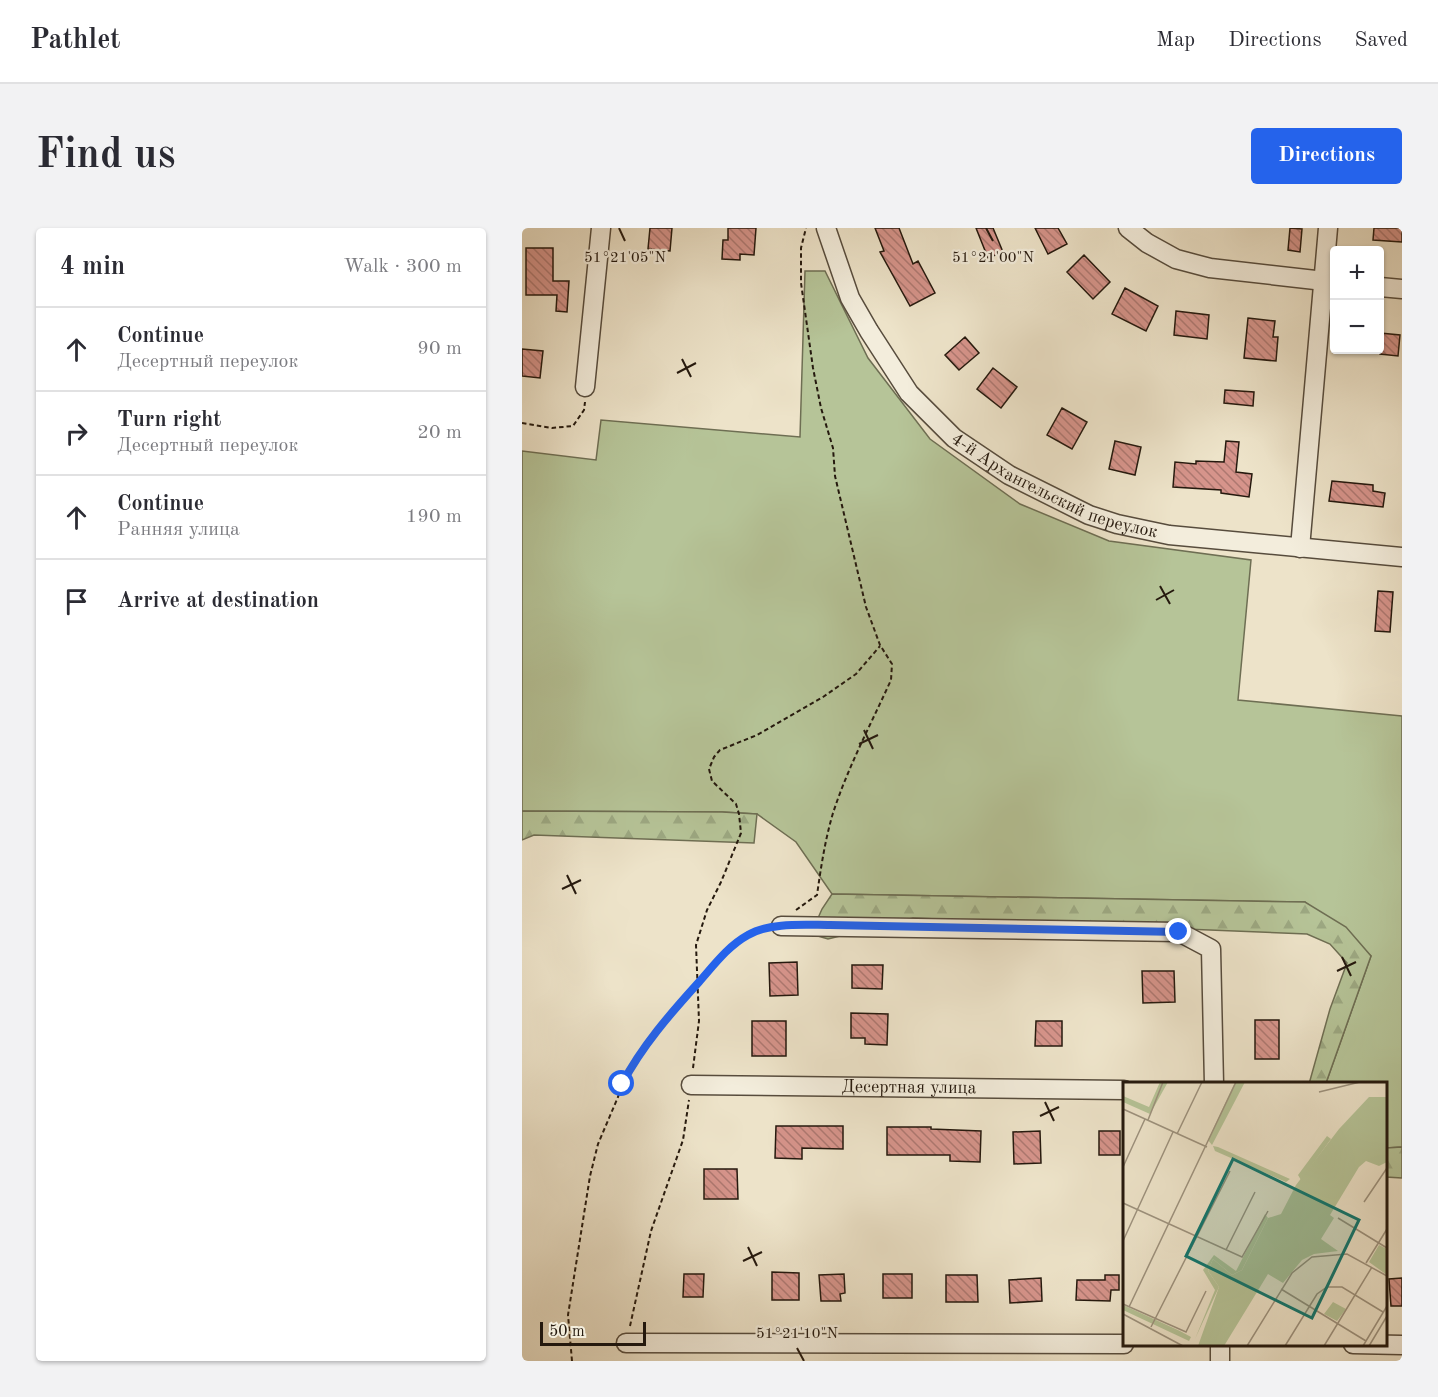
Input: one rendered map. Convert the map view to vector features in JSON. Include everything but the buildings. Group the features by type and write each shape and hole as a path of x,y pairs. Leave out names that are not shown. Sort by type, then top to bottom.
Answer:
{"street":[{"path":"585,387 601,228"},
{"name":"4-й Архангельский переулок","path":"826,228 850,298 868,331 909,393 954,438 1019,480 1089,515 1117,524 1169,535 1402,557"},
{"path":"1128,228 1147,243 1176,259 1210,268 1329,282"},
{"path":"1300,548 1329,282 1328,228"},
{"path":"1384,287 1402,289"},
{"path":"781,926 1179,932 1211,949 1214,1082"},
{"name":"Десертная улица","path":"692,1085 1123,1090"},
{"path":"626,1343 1123,1344"},
{"path":"1387,1345 1402,1345"}],"path":[{"path":"572,1361 568,1316 590,1176 598,1144 630,1068 660,1026 727,950 750,934 781,926 793,912 817,895 824,848 834,812 848,773 891,680 892,664 880,645 866,607 847,530 844,506 835,476 833,448 813,368 801,283 801,248 806,228"},
{"path":"522,423 552,428 573,426 584,410 585,387"},
{"path":"626,1343 651,1231 683,1140 699,1021 696,945 707,910 741,833 740,814 736,804 712,780 709,769 720,750 757,735 823,697 856,674 880,645"}],"green space":[{"path":"805,271 825,271 868,358 930,439 1020,504 1109,541 1251,560 1238,700 1402,716 1402,1147 1387,1148 1387,1082 1326,1082 1371,956 1305,902 832,894 796,842 757,814 522,811 522,451 596,460 601,420 800,437"},
{"path":"522,811 757,814 754,843 534,835 522,840"},
{"path":"832,894 1305,902 1346,927 1371,956 1326,1082 1310,1082 1330,1009 1347,963 1330,944 1307,934 913,918 828,939 811,934 822,909"},
{"path":"1402,1147 1402,1178 1387,1177 1387,1148"}],"route":[{"path":"622,1084 630,1068 660,1026 727,950 750,934 781,926 830,925 1179,932"}]}
